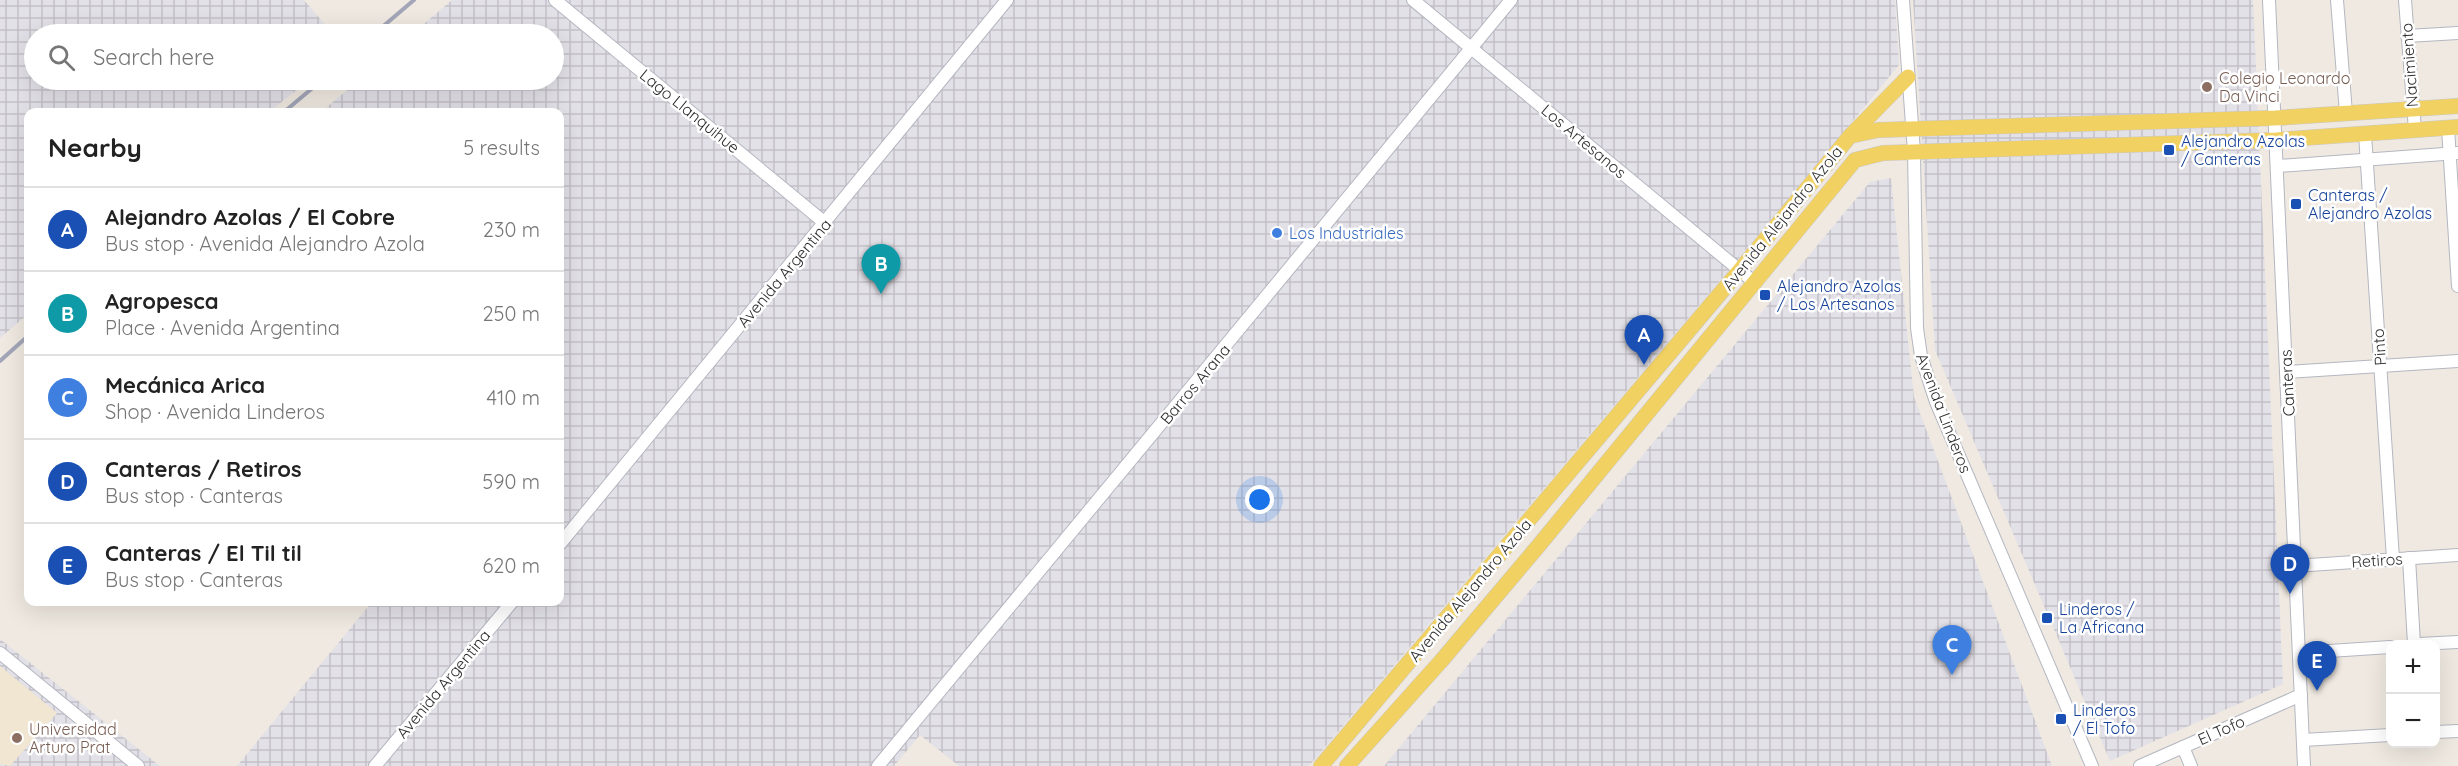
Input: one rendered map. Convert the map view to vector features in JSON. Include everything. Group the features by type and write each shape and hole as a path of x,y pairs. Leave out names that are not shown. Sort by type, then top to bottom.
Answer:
{"main road":[{"path":"1850,136 1908,77"},
{"name":"Avenida Alejandro Azola","path":"1321,766 1740,270 1850,136 1878,130 2275,118 2458,106"},
{"name":"Avenida Alejandro Azola","path":"1347,766 1490,604 1856,160 1872,154 2276,140 2453,127"}],"street":[{"name":"Lago Llanquihue","path":"555,0 825,223"},
{"name":"Avenida Argentina","path":"564,539 1007,0"},
{"name":"Los Artesanos","path":"1413,0 1755,283"},
{"name":"Barros Arana","path":"878,766 1510,0"},
{"name":"Avenida Linderos","path":"1903,0 1914,152 1917,328 1920,356 1936,402 2092,766"},
{"name":"Canteras","path":"2269,0 2304,766"},
{"path":"2337,0 2346,113"},
{"name":"Nacimiento","path":"2404,0 2415,130"},
{"path":"2407,36 2458,33"},
{"path":"2453,127 2458,286"},
{"name":"Pinto","path":"2365,134 2393,559"},
{"path":"2278,166 2454,154"},
{"path":"2287,372 2458,361"},
{"name":"Retiros","path":"2295,566 2458,555"},
{"path":"2409,558 2414,640"},
{"name":"Avenida Argentina","path":"375,766 509,606"},
{"path":"2440,643 2458,642"},
{"path":"2299,653 2386,646"},
{"path":"0,653 138,766"},
{"name":"El Tofo","path":"2140,766 2301,695"},
{"path":"2440,732 2458,731"},
{"path":"2303,740 2386,735"},
{"path":"2183,747 2191,766"}],"shaded area":[{"path":"0,0 304,0 324,24 24,24 24,90 296,90 274,108 24,108 24,317 0,338"},
{"path":"452,0 1895,0 1899,65 1756,238 1309,766 959,766 920,735 894,766 237,766 369,606 564,606 564,108 326,108 347,90 564,90 564,24 424,24"},
{"path":"1913,0 2253,0 2283,684 2110,761 1935,350"},
{"path":"1891,178 1914,397 2052,766 1384,766 1870,182"},
{"path":"0,639 160,766 0,766"},
{"name":"Universidad Arturo Prat","path":"0,666 57,713 10,766 0,764"}],"railway":[{"path":"386,24 414,0"},
{"path":"289,108 310,90"},
{"path":"0,361 24,340"}],"place":[{"name":"Colegio Leonardo Da Vinci","path":"2207,87"},
{"name":"Alejandro Azolas / Canteras","path":"2169,150"},
{"name":"Canteras / Alejandro Azolas","path":"2296,204"},
{"name":"Los Industriales","path":"1277,233"},
{"name":"Agropesca","path":"881,294"},
{"name":"Alejandro Azolas / Los Artesanos","path":"1765,295"},
{"name":"Alejandro Azolas / El Cobre","path":"1644,365"},
{"name":"Canteras / Retiros","path":"2290,594"},
{"name":"Linderos / La Africana","path":"2047,618"},
{"name":"Mecánica Arica","path":"1952,675"},
{"name":"Canteras / El Til til","path":"2317,691"},
{"name":"Linderos / El Tofo","path":"2061,719"},
{"name":"Universidad Arturo Prat","path":"17,738"}]}
